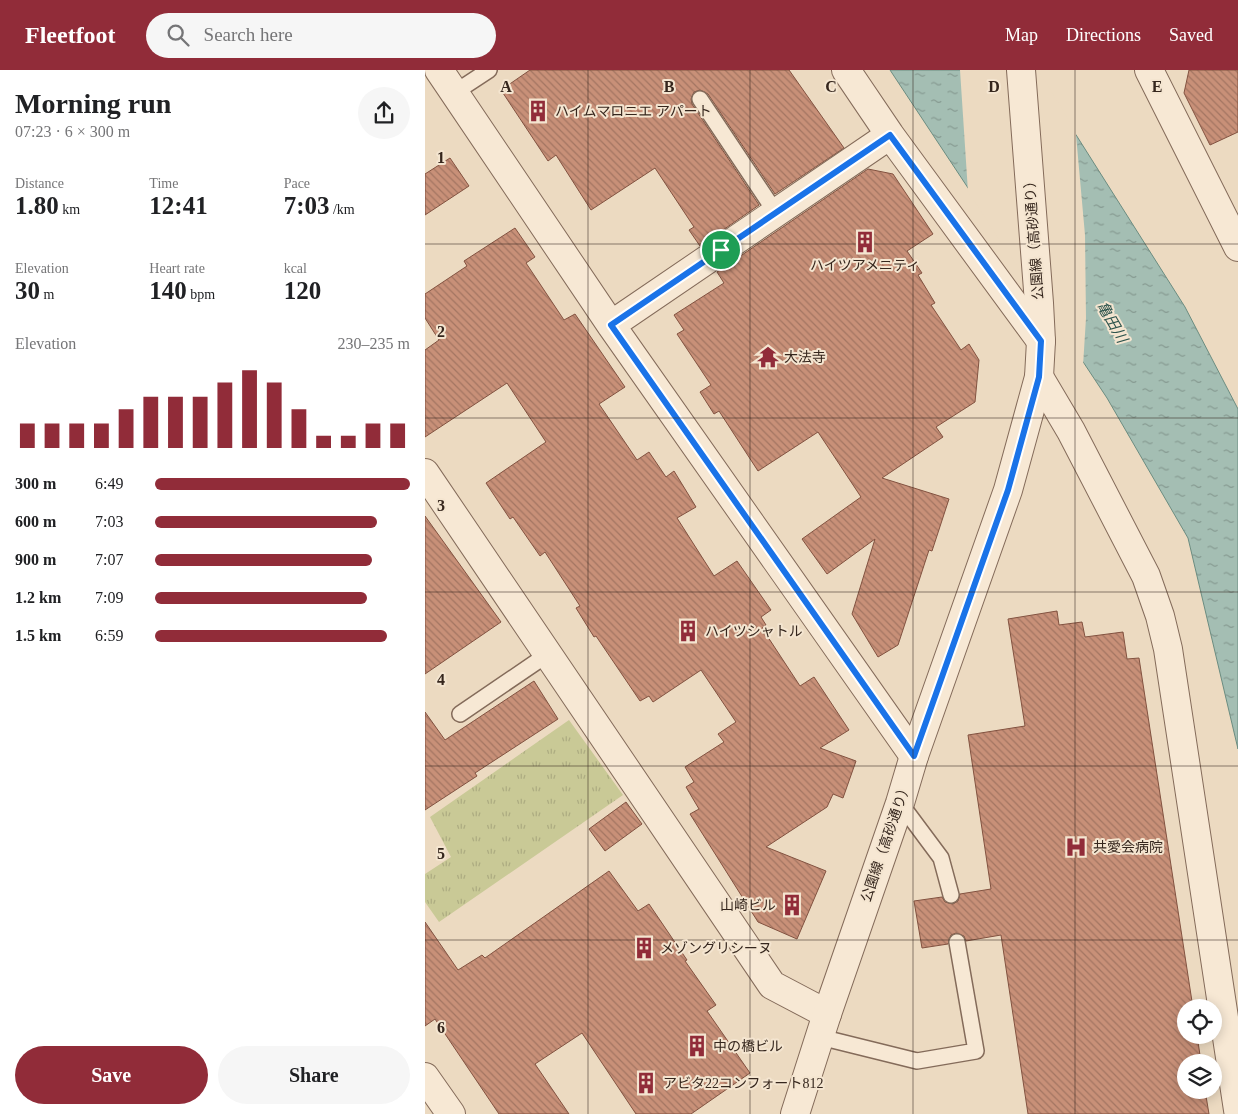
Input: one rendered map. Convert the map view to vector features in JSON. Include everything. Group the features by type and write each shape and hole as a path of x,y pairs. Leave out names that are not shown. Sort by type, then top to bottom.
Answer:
{"street":[{"path":"439,70 611,325 914,756"},
{"path":"846,70 890,135 1041,341"},
{"name":"公園線（高砂通り）","path":"795,1114 823,1025 900,803 914,756 1008,490 1039,377 1041,341 1039,303 1021,70"},
{"path":"1149,70 1238,247"},
{"path":"611,325 890,135"},
{"path":"1039,377 1071,431 1141,568 1160,616 1168,649 1238,1110"},
{"path":"425,473 772,985 823,1025"},
{"path":"425,1077 451,1114"}],"lane":[{"path":"454,93 489,70"},
{"path":"700,99 776,213"},
{"path":"460,714 548,654"},
{"path":"900,803 941,858 951,895"},
{"path":"823,1025 917,1062 976,1051 957,942"}],"green space":[{"path":"569,720 623,795 439,922 425,902 425,874 451,857 430,817"}],"water":[{"name":"亀田川","path":"890,70 1035,70 1185,307 1238,409 1238,749 1188,538 1107,398"}],"pier":[{"path":"960,70 1038,70 1077,133 1085,235 1086,318 1083,366 968,192"}],"building":[{"path":"530,70 789,70 844,148 775,194 708,94 700,90 694,92 691,99 692,104 759,205 700,246 689,230 694,227 655,168 591,210 556,155 548,161 501,90"},
{"path":"1189,70 1238,70 1238,132 1210,145 1184,93"},
{"path":"450,158 469,186 425,215 425,174"},
{"path":"868,169 893,174 933,234 907,251 922,273 918,275 935,303 931,305 961,350 969,344 979,360 975,402 936,427 943,437 882,478 949,499 932,551 929,550 898,645 878,657 852,614 875,539 827,574 802,539 861,497 818,432 758,471 719,411 714,414 700,392 711,385 677,334 684,330 674,315 724,283 717,272"},
{"path":"515,228 535,257 526,263 564,320 575,314 625,387 599,404 637,460 649,452 666,477 674,471 696,507 677,518 714,576 737,561 771,610 761,617 766,625 762,628 800,686 814,677 849,730 820,748 856,761 843,798 833,794 827,807 766,847 826,871 797,939 758,922 690,814 699,809 686,787 694,782 685,767 724,742 718,734 736,722 701,670 653,702 649,696 640,701 596,636 594,637 576,608 580,606 545,552 540,556 513,517 510,519 486,483 546,442 507,383 425,437 425,350 439,340 425,318 425,294 467,266 464,261"},
{"path":"425,516 501,622 425,674"},
{"name":"共愛会病院","path":"1057,611 1059,625 1082,622 1085,637 1123,632 1127,659 1139,658 1192,999 1177,999 1177,1044 1198,1044 1200,1054 1177,1054 1177,1099 1206,1099 1209,1114 1028,1114 1001,935 966,941 964,936 956,933 951,935 948,944 922,948 914,901 942,897 945,902 953,904 958,901 960,894 991,889 968,735 1025,726 1008,619"},
{"path":"534,681 558,719 475,773 477,776 425,810 425,712 445,740"},
{"path":"626,802 642,824 605,851 589,829"},
{"path":"609,871 638,911 649,904 687,960 685,961 716,1005 707,1011 750,1073 691,1114 636,1114 582,1033 535,1064 569,1114 499,1114 435,1019 425,1026 425,922 458,970 482,955 485,958"}],"place":[{"name":"ハイムマロニエ アパート","path":"538,111"},
{"name":"ハイツアメニティ","path":"865,242"},
{"name":"大法寺","path":"768,357"},
{"name":"ハイツシャトル","path":"688,631"},
{"name":"共愛会病院","path":"1076,847"},
{"name":"山崎ビル","path":"792,905"},
{"name":"メゾングリシーヌ","path":"644,948"},
{"name":"中の橋ビル","path":"697,1046"},
{"name":"アビタ22コンフォート812","path":"646,1083"}],"route":[{"path":"890,135 1041,341 1039,377 1008,490 914,756 611,325 721,250 890,135"}]}
